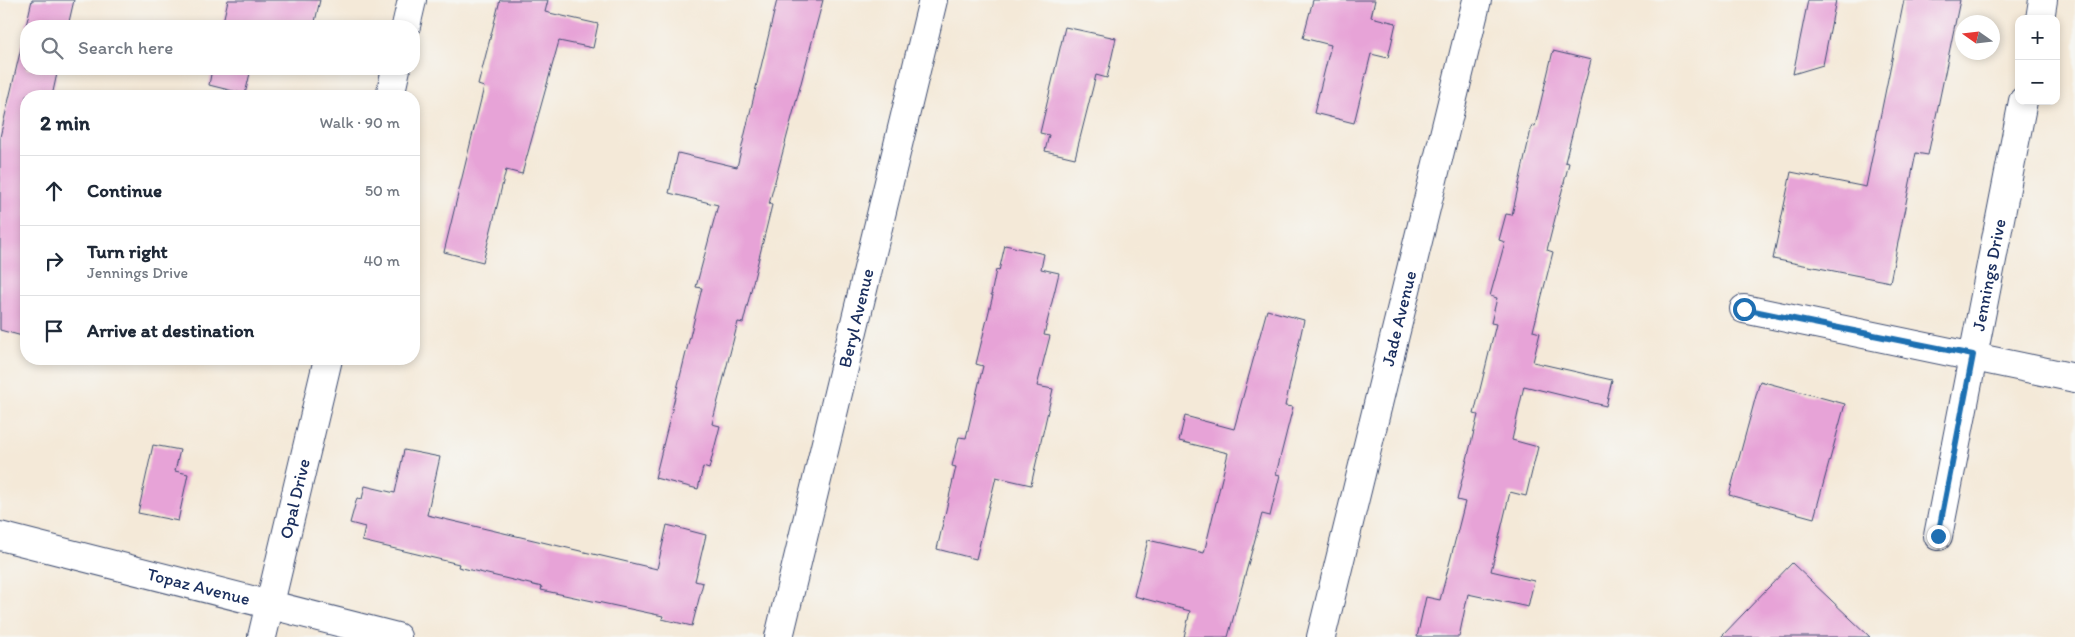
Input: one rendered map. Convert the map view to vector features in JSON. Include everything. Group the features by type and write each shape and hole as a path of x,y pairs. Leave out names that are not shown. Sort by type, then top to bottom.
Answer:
{"street":[{"path":"407,20 412,0"},
{"name":"Beryl Avenue","path":"779,637 933,0"},
{"name":"Jade Avenue","path":"1320,637 1477,0"},
{"path":"2041,15 2043,0"},
{"path":"391,90 395,75"},
{"name":"Jennings Drive","path":"1938,536 2022,105"},
{"path":"1744,309 1973,355 2075,378"},
{"name":"Opal Drive","path":"262,637 327,365"},
{"name":"Topaz Avenue","path":"0,536 269,606 397,637"}],"building":[{"path":"32,0 74,0 69,20 27,20"},
{"path":"228,0 320,0 315,20 223,20"},
{"path":"500,0 548,0 545,12 598,24 593,48 559,41 522,174 506,170 483,262 444,252 484,87 478,85"},
{"path":"777,0 823,0 769,204 772,205 743,323 738,322 712,424 720,426 709,469 703,467 698,489 655,478 702,288 696,287 718,205 669,193 678,153 737,167"},
{"path":"1313,0 1375,0 1371,17 1396,23 1388,58 1371,54 1354,123 1314,113 1331,45 1303,38"},
{"path":"1808,0 1836,0 1823,65 1793,74"},
{"path":"1904,0 1960,0 1957,15 1955,15 1955,24 1928,155 1916,153 1890,282 1773,259 1791,172 1866,187"},
{"path":"1065,27 1116,38 1107,78 1096,75 1075,158 1045,151 1049,135 1040,133"},
{"path":"1553,51 1591,60 1565,162 1569,163 1547,250 1553,252 1533,331 1540,333 1533,362 1612,380 1606,406 1524,386 1512,440 1538,447 1526,496 1510,492 1491,571 1534,581 1528,607 1468,594 1459,637 1417,637 1426,597 1440,600 1465,502 1457,500 1478,415 1474,414 1496,324 1491,323 1497,298 1490,296 1505,242 1499,240 1506,214 1512,215 1532,125 1535,126"},
{"path":"20,52 20,75 57,75 53,90 20,90 20,335 0,330 0,137"},
{"path":"211,75 250,75 246,90 229,90 209,85"},
{"path":"1005,245 1044,254 1041,269 1059,273 1044,335 1050,336 1037,386 1053,389 1031,485 996,477 976,559 937,549 956,467 952,466 959,437 966,438 983,366 976,364 993,295 991,295 996,270 999,271"},
{"path":"1267,310 1304,320 1285,406 1293,407 1276,474 1280,475 1270,516 1262,514 1228,637 1184,637 1190,611 1134,596 1148,540 1204,553 1228,453 1179,441 1185,416 1234,429"},
{"path":"1760,381 1845,404 1814,518 1729,495"},
{"path":"153,445 180,450 175,471 188,474 178,521 138,513"},
{"path":"404,450 440,457 427,515 657,569 667,525 706,535 695,581 703,583 692,626 662,619 663,616 541,590 542,587 458,567 459,564 362,541 365,527 350,523 357,498 362,499 365,486 395,493"},
{"path":"1792,563 1870,637 1721,637"}],"route":[{"path":"1744,309 1973,355 1938,536"}]}
